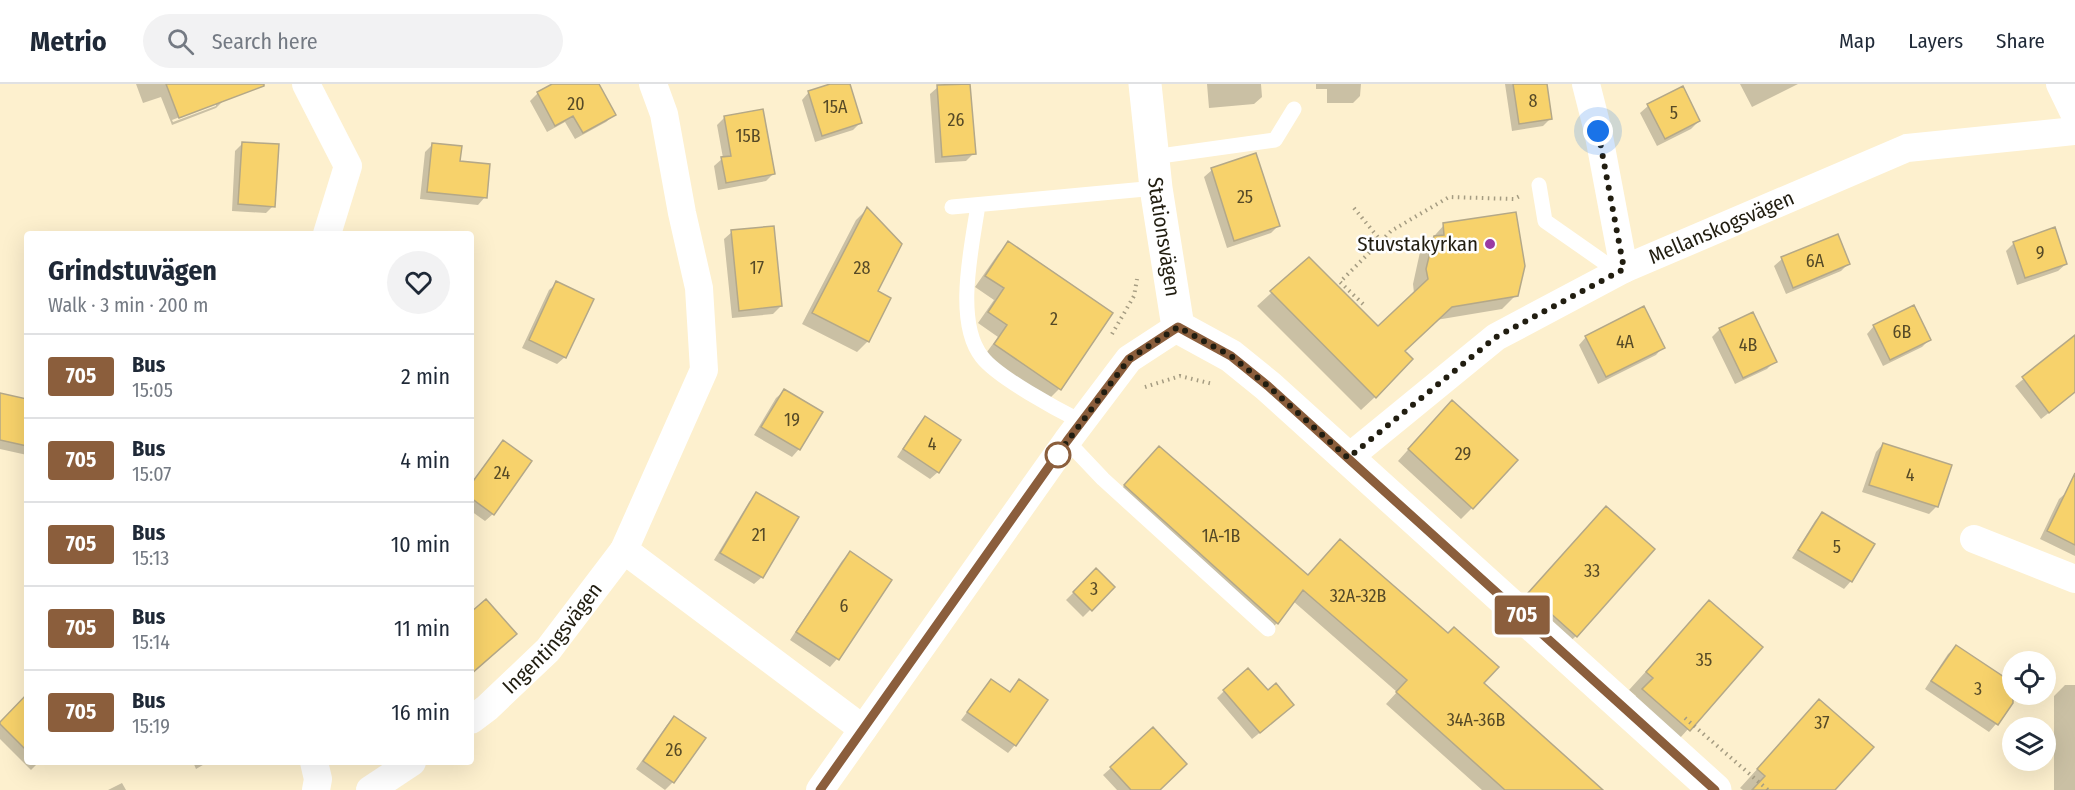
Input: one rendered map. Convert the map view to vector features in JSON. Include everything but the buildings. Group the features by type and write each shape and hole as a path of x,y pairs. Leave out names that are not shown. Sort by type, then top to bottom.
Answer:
{"street":[{"path":"306,84 348,166 328,231"},
{"name":"Ingentingsvägen","path":"474,718 548,650 624,550 704,370 699,288 682,213 664,114 653,84"},
{"name":"Stationsvägen","path":"1145,84 1154,173 1178,327 1231,356 1268,386 1715,790"},
{"path":"1586,84 1598,131 1621,270"},
{"path":"2060,84 2075,115"},
{"name":"Mellanskogsvägen","path":"1348,458 1496,337 1621,270 1907,148 2075,131"},
{"path":"820,790 1074,432 1129,359 1178,327"},
{"path":"1974,538 2075,579"},
{"path":"624,550 863,729"},
{"path":"315,765 318,779 316,790"},
{"path":"370,790 408,765"}],"lane":[{"path":"952,207 978,205 1154,173 1275,140 1294,109"},
{"path":"1539,185 1545,221 1621,270"},
{"path":"978,205 968,275 967,306 971,334 982,357 1002,374 1061,412 1103,478 1268,629"}],"path":[{"path":"1363,304 1340,282 1391,231 1449,197 1514,200 1539,185"},
{"path":"1354,208 1380,241"},
{"path":"1143,388 1180,376 1214,384"},
{"path":"1702,732 1768,790"}],"bus line":[{"name":"705","path":"820,790 1067,441 1129,359 1178,327 1231,356 1268,386 1715,790"}],"place":[{"name":"Stuvstakyrkan","path":"1490,244"}],"route":[{"path":"1058,455 1055,458 1129,359 1178,327 1231,356 1348,458 1496,337 1624,269 1598,131"}]}
